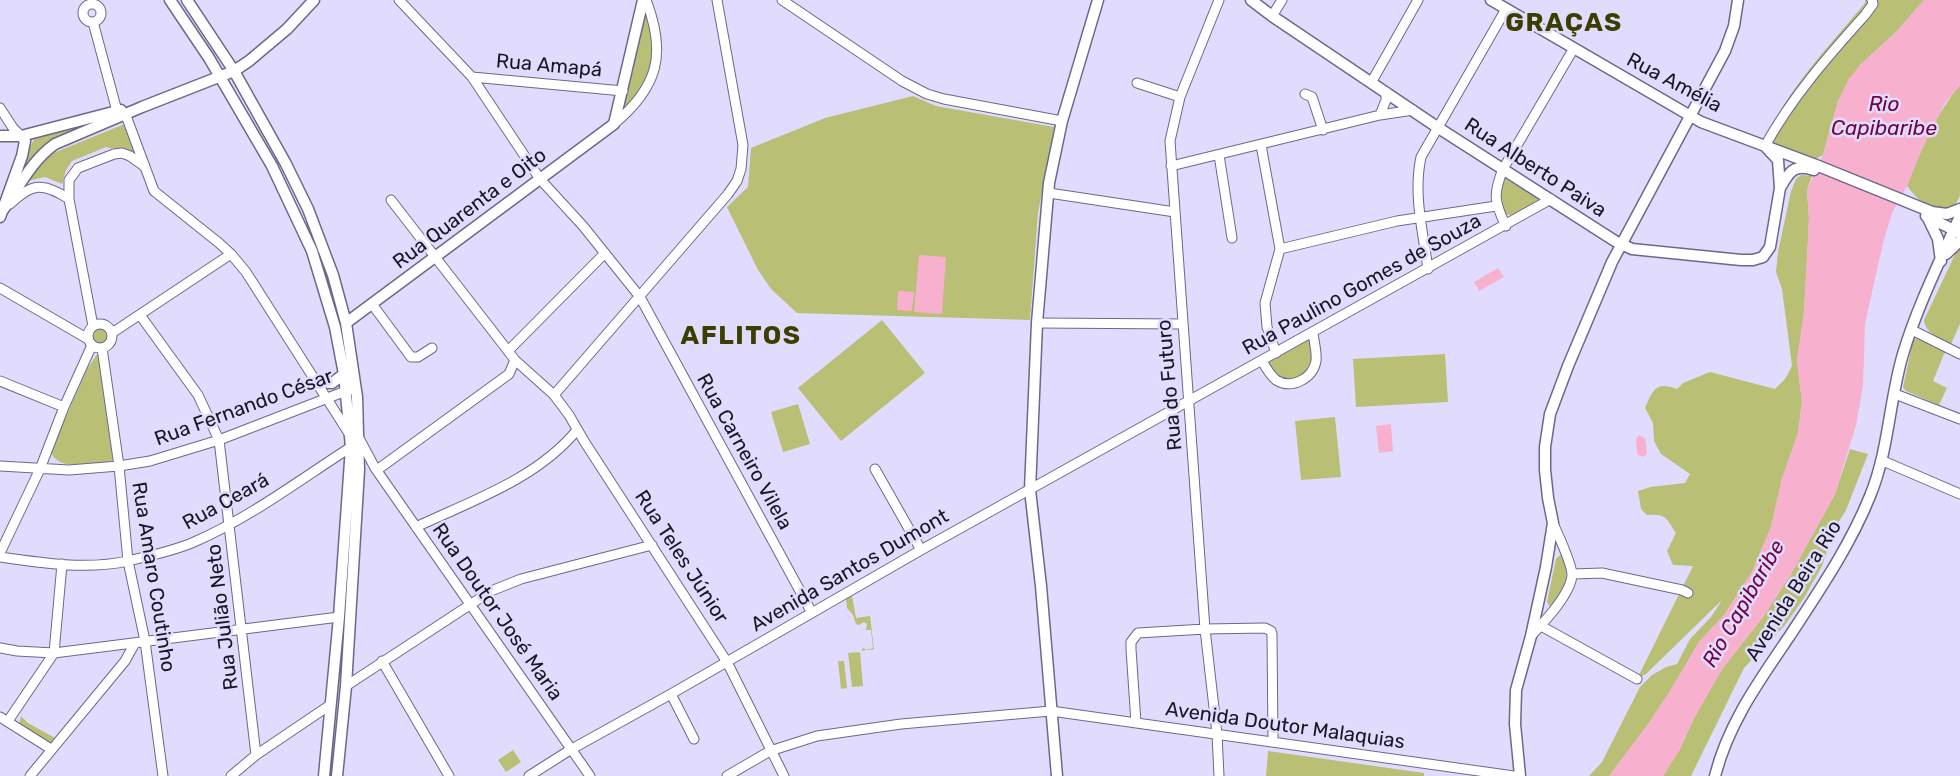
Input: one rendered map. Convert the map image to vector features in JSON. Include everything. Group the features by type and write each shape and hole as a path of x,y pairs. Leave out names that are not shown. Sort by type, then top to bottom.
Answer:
{"main road":[{"path":"170,0 192,30 275,171 312,251 335,327 344,374 351,389"},
{"path":"187,0 234,70 308,208 333,275 346,323 353,440 324,776"},
{"path":"0,136 21,136 121,112 220,77 249,61 287,29 314,0"},
{"name":"Rua Quarenta e Oito","path":"346,323 614,124 645,0"},
{"path":"1057,776 1041,586 1030,489 1037,323 1048,193 1062,121 1098,0"},
{"name":"Rua Alberto Paiva","path":"1251,0 1437,126 1632,249 1741,260 1763,257 1770,247 1780,188 1778,160 1766,146"},
{"name":"Rua Amélia","path":"1491,0 1690,116 1926,214"},
{"path":"1520,776 1515,724 1516,690 1531,636 1553,523 1545,470 1545,447 1550,414 1612,262 1731,38 1738,0"},
{"path":"2,214 34,163 46,150 121,112"},
{"path":"2,214 22,156 25,141 21,136"},
{"path":"1780,188 1789,172 1795,169 1815,167"},
{"path":"1926,214 1954,213 1960,209"},
{"path":"1926,214 1957,231"},
{"path":"1926,214 1938,239 1941,261"},
{"name":"Avenida Beira Rio","path":"1715,776 1730,733 1747,700 1822,587 1848,544 1871,495 1883,460 1903,354 1941,261 1957,231 1960,216"},
{"path":"1941,261 1950,248 1960,241"},
{"path":"317,382 332,383 344,374"},
{"path":"337,776 346,686 359,470 353,440"}],"street":[{"name":"Rua Carneiro Vilela","path":"399,0 472,77 540,179 605,253 639,297 812,613"},
{"name":"Rua Quarenta e Oito","path":"614,124 646,91 656,66 658,53 655,30 645,0"},
{"path":"554,394 709,217 737,181 744,157 743,145 717,0"},
{"path":"782,0 902,81 927,94 1062,121"},
{"name":"Rua do Futuro","path":"1219,0 1180,97 1171,131 1171,166 1190,399 1205,629 1217,734 1219,776"},
{"path":"1272,16 1282,0"},
{"path":"1371,82 1418,0"},
{"path":"1766,146 1789,105 1873,4 1872,0"},
{"path":"1428,269 1420,218 1417,175 1421,157 1506,9"},
{"path":"93,22 121,112 144,166"},
{"path":"1506,226 1496,206 1496,190 1503,169 1574,48"},
{"name":"Rua Amapá","path":"472,77 623,91"},
{"path":"1137,83 1180,97"},
{"path":"1380,115 1386,100 1386,92"},
{"path":"1305,94 1312,97 1323,130"},
{"path":"0,108 21,136"},
{"path":"1171,166 1380,115 1413,110"},
{"path":"1260,145 1280,249 1265,303 1267,327 1276,353"},
{"path":"0,555 40,469 90,342 88,332 92,327 69,199 69,180 78,168 114,154 122,153 130,156 144,166"},
{"path":"1219,155 1232,238"},
{"name":"Rua Doutor José Maria","path":"144,166 152,187 163,200 195,223 231,254 246,272 353,440 376,469 590,776"},
{"path":"2,214 23,192 36,187 53,190 69,199"},
{"path":"1048,193 1175,212"},
{"name":"Rua Paulino Gomes de Souza","path":"1190,399 1262,362 1551,199"},
{"name":"Rua Teles Júnior","path":"391,200 515,360 554,394 569,415 727,662 784,776"},
{"path":"1280,249 1354,231 1496,206"},
{"path":"508,351 605,253"},
{"path":"0,288 102,348 109,344 112,333 231,254"},
{"path":"372,304 411,357 417,357 432,348"},
{"name":"Rua Julião Neto","path":"140,315 198,395 219,440 256,755"},
{"path":"1037,323 1183,324"},
{"path":"64,324 92,327 104,325 112,333"},
{"path":"1912,330 1960,354"},
{"path":"1262,362 1270,374 1280,382 1291,384 1305,379 1316,361 1313,333"},
{"name":"Rua Amaro Coutinho","path":"102,348 119,466 128,561 145,641 163,776"},
{"path":"509,374 515,360"},
{"path":"359,470 376,469 509,374 525,370"},
{"path":"0,381 64,407"},
{"name":"Rua Fernando César","path":"0,466 57,470 119,466 172,456 299,411 351,389"},
{"path":"1895,394 1960,419"},
{"name":"Avenida Santos Dumont","path":"529,776 570,750 1190,399"},
{"path":"416,527 523,475 547,459 577,430"},
{"name":"Rua Ceará","path":"0,555 62,564 91,564 128,561 192,543 230,524 353,440"},
{"path":"567,442 584,441"},
{"path":"46,454 57,470"},
{"path":"1883,460 1960,494"},
{"path":"875,469 921,550"},
{"path":"1531,636 1566,592 1572,574 1553,523"},
{"path":"346,686 491,591 521,579 652,546"},
{"path":"51,749 4,719 54,653 62,564"},
{"path":"1572,574 1602,573 1688,593"},
{"path":"0,648 54,653 339,618"},
{"path":"1541,626 1637,679"},
{"path":"1136,723 1131,649 1134,637 1143,632 1265,628 1271,631 1273,741"},
{"path":"30,776 125,661 135,643"},
{"path":"382,661 449,776"},
{"path":"672,694 694,740"},
{"path":"231,776 256,755 330,705"},
{"name":"Avenida Doutor Malaquias","path":"727,776 770,751 817,736 901,724 1051,711 1514,776"}],"green space":[{"path":"1865,0 1924,0 1896,32 1860,65 1838,101 1823,155 1816,159 1768,141 1766,138 1786,101 1811,67 1865,3"},
{"path":"645,8 655,37 649,79 625,105 625,98"},
{"path":"1960,85 1960,196 1954,207 1933,207 1917,198 1907,186 1936,121"},
{"path":"913,96 936,106 1054,127 1038,213 1030,320 797,313 771,289 758,270 727,207 748,187 751,148 825,118"},
{"path":"123,112 60,137 20,174 29,148 37,135"},
{"path":"127,123 139,156 126,150 106,147 72,161 66,170 62,184 45,177 27,181 40,161 51,154"},
{"path":"1801,175 1812,176 1807,190 1809,218 1804,313 1797,360 1802,402 1798,433 1782,479 1771,527 1752,572 1724,615 1699,642 1649,723 1609,776 1589,776 1602,762 1640,687 1652,675 1677,664 1690,639 1711,617 1722,600 1646,674 1637,679 1693,566 1673,565 1667,551 1676,533 1665,518 1658,515 1647,515 1641,509 1638,491 1685,483 1690,474 1661,454 1654,441 1653,423 1645,408 1656,388 1664,386 1677,389 1683,383 1710,372 1775,389 1785,379 1792,366 1782,289 1776,272 1791,191 1796,179"},
{"path":"1504,178 1538,199 1538,202 1513,216 1506,214 1498,202"},
{"path":"1960,244 1960,324 1951,344 1931,333 1924,320"},
{"path":"882,320 925,373 841,441 798,388"},
{"path":"100,324 108,328 112,336 108,344 100,348 92,344 88,336 92,328"},
{"path":"1918,337 1950,351 1944,354 1933,381 1947,388 1939,405 1906,391 1903,387 1913,341"},
{"path":"1307,339 1310,341 1312,359 1303,376 1287,379 1275,373 1269,361"},
{"path":"98,353 113,460 86,465 65,464 55,459 51,451 87,369"},
{"path":"1445,354 1448,402 1356,407 1353,359"},
{"path":"798,404 810,444 783,452 771,412"},
{"path":"1335,417 1341,477 1301,480 1295,421"},
{"path":"1850,449 1868,454 1846,510 1827,541 1827,551 1822,566 1804,598 1785,625 1744,668 1691,776 1663,776 1680,749 1693,720 1722,669 1763,617 1791,574 1835,494"},
{"path":"1561,554 1566,567 1565,582 1559,596 1550,607 1547,602 1556,559"},
{"path":"852,596 856,618 870,616 874,649 861,651 864,647 865,650 873,648 871,630 866,630 867,624 864,622 856,624 847,608 846,599"},
{"path":"860,652 863,686 852,687 848,653"},
{"path":"838,661 844,661 847,688 841,689"},
{"path":"21,716 28,723 57,739 51,744 19,724"},
{"path":"513,750 521,762 506,772 498,760"},
{"path":"1268,751 1424,773 1424,776 1266,776"}],"water":[{"name":"Rio Capibaribe","path":"1924,0 1960,0 1960,85 1945,103 1892,213 1865,324 1863,385 1856,425 1835,494 1791,574 1763,617 1722,669 1693,720 1680,749 1663,776 1609,776 1649,723 1699,642 1724,615 1752,572 1771,527 1782,479 1798,433 1802,402 1797,360 1804,313 1809,218 1807,190 1823,155 1838,101 1848,80"},
{"path":"919,255 946,257 942,314 914,312"},
{"path":"1498,268 1504,277 1479,291 1474,282"},
{"path":"898,291 914,292 912,311 897,310"},
{"path":"1391,424 1393,451 1379,453 1376,426"},
{"path":"1639,435 1645,438 1647,454 1643,457 1637,454 1636,439"}],"district":[{"name":"GRAÇAS","path":"1564,23"},
{"name":"AFLITOS","path":"741,336"}]}
